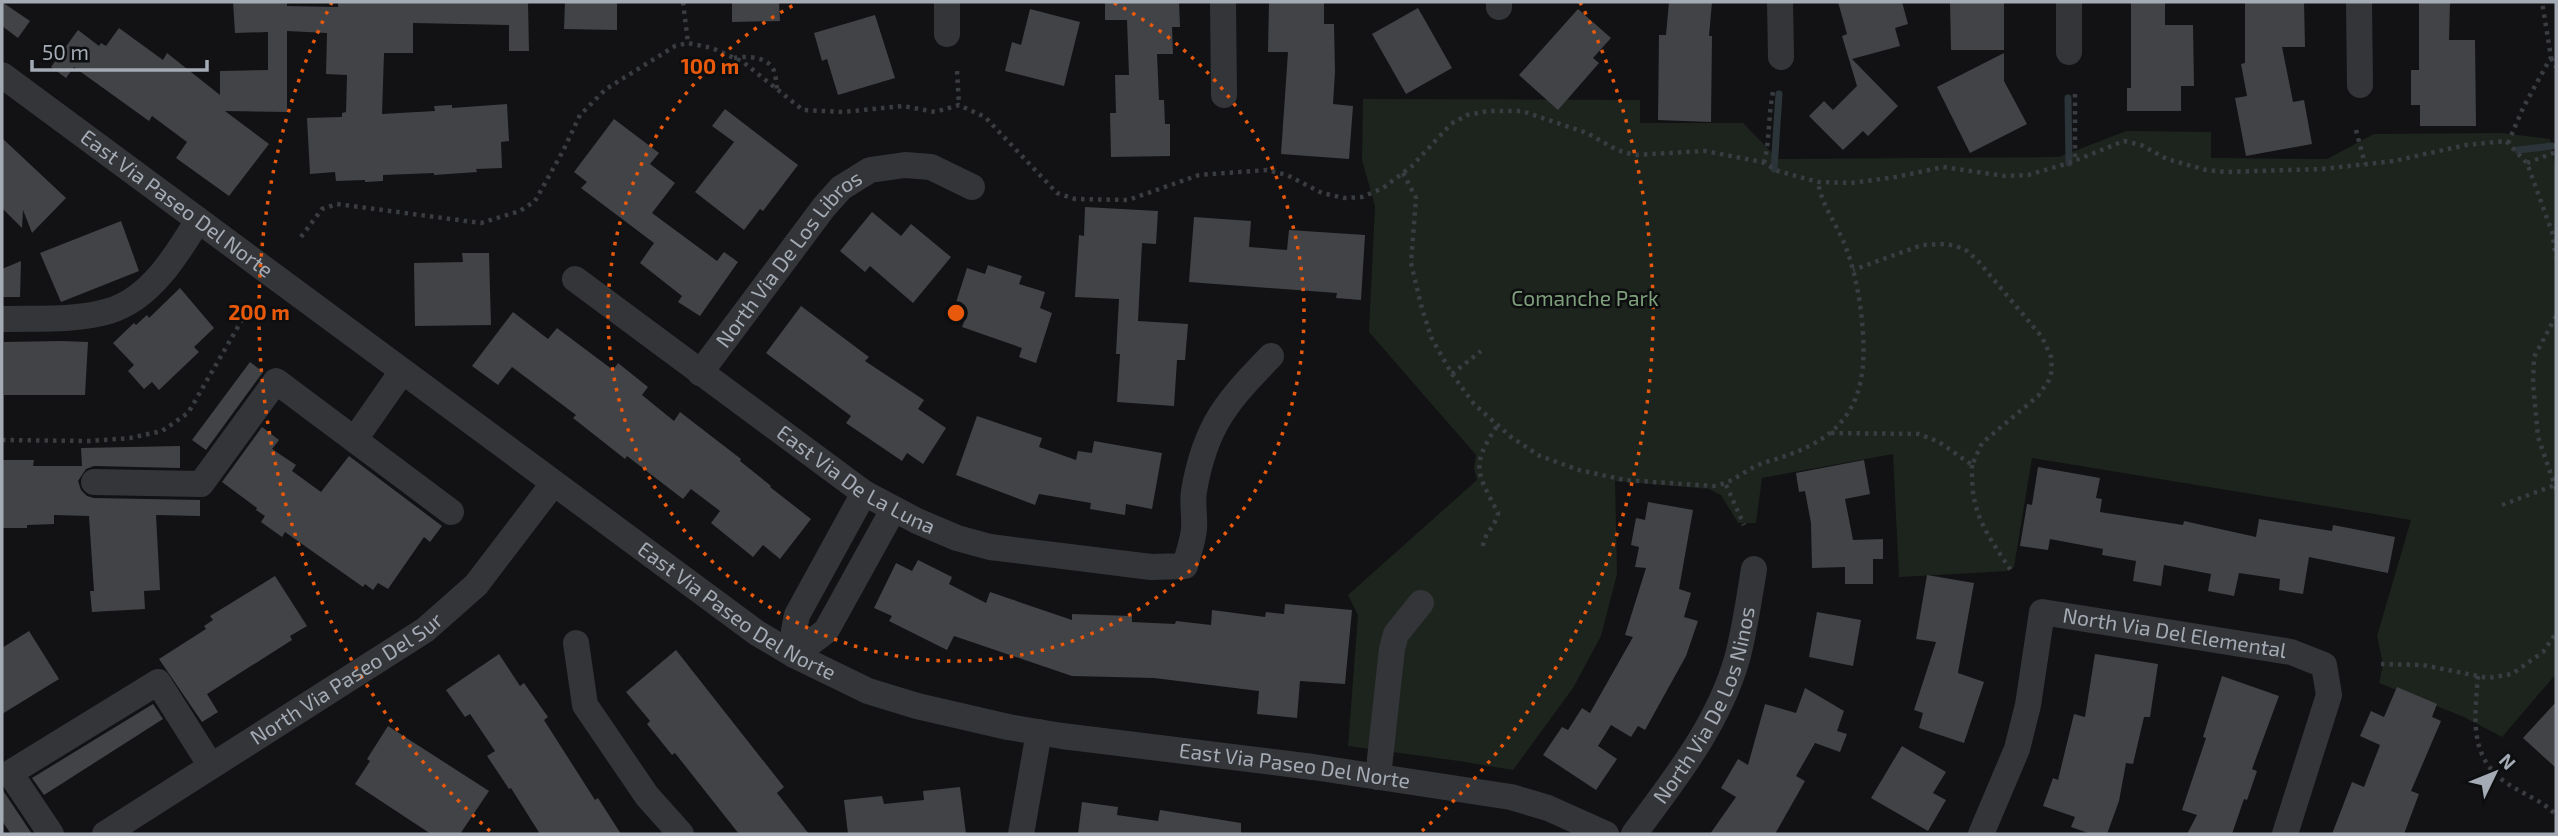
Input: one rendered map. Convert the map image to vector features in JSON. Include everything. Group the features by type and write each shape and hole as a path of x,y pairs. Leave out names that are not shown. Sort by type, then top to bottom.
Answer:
{"street":[{"path":"947,2 947,34"},
{"path":"1223,2 1224,95"},
{"path":"1780,2 1781,57"},
{"path":"2069,2 2069,51"},
{"path":"2359,2 2360,85"},
{"name":"East Via Paseo Del Norte","path":"5,84 198,220 401,373 757,633 794,655 868,691 917,706 1039,732 1511,797 1548,808 1605,834"},
{"name":"North Via De Los Libros","path":"700,373 841,188 870,170 905,165 930,167 972,187"},
{"path":"2,319 85,317 112,311 136,298 158,277 186,241 198,220"},
{"name":"East Via De La Luna","path":"575,279 864,493 892,510 957,538 990,547 1151,567 1185,566 1194,529 1193,494 1201,458 1212,429 1230,398 1271,356"},
{"path":"355,439 401,373"},
{"path":"94,482 201,484 276,381 451,512"},
{"name":"North Via Paseo Del Sur","path":"105,834 434,622 476,585 553,484"},
{"path":"794,655 797,615 864,493"},
{"path":"794,655 826,631 892,510"},
{"name":"North Via De Los Ninos","path":"1634,834 1699,744 1722,697 1736,659 1754,569"},
{"path":"1378,777 1392,649 1396,634 1421,603"},
{"name":"North Via Del Elemental","path":"1981,834 2017,749 2028,705 2042,612 2291,652 2324,665 2329,695 2285,834"},
{"path":"576,643 585,705 647,796 681,834"},
{"path":"51,834 10,773 158,682 211,766"},
{"path":"1021,834 1039,732"}],"path":[{"path":"683,2 688,43"},
{"path":"2542,2 2551,57 2556,67"},
{"path":"302,237 323,209 337,204 481,223 520,211 535,201 580,115 606,89 675,46 688,43 712,48 743,62 803,110 843,112 903,106 935,112 960,105 985,117 1057,192 1075,199 1128,200 1199,175 1258,170 1287,175 1322,193 1344,198 1362,197 1383,188 1404,173 1451,124 1467,115 1488,111 1522,111 1587,133 1634,155 1705,151 1764,164 1778,171 1818,182 1851,183 1943,167 2005,176 2028,175 2124,141 2141,145 2167,159 2206,170 2226,172 2322,169 2394,161 2466,145 2506,141 2527,163 2552,232 2556,257"},
{"path":"733,58 744,56 766,62 774,70 777,90"},
{"path":"2508,143 2523,108 2551,57"},
{"path":"957,71 960,105"},
{"path":"1764,164 1769,143 1768,128 1773,92"},
{"path":"2075,94 2075,160"},
{"path":"2356,130 2365,164"},
{"path":"2527,163 2556,152"},
{"path":"1404,173 1416,198 1411,262 1421,304 1431,337 1452,374 1474,404 1497,426 1540,456 1579,470 1625,480 1713,486 1726,485 1744,471 1788,456 1831,433 1848,414 1857,396 1862,377 1864,349 1861,305 1853,270 1834,221 1821,200 1818,182"},
{"path":"1853,270 1922,245 1956,246 1978,261 2042,337 2051,357 2052,370 2049,380 2038,396 1982,443 1972,465 1972,489 1978,513 1984,528 2012,572"},
{"path":"2,440 89,441 130,438 162,431 188,413 246,313"},
{"path":"2502,505 2555,487 2538,437 2533,383 2534,357 2556,316"},
{"path":"1452,374 1481,351"},
{"path":"1483,546 1485,534 1497,520 1498,513 1478,471 1479,459 1497,426"},
{"path":"1831,433 1919,434 1939,442 1972,465"},
{"path":"1726,485 1744,525"},
{"path":"2381,664 2416,664 2488,678 2512,674 2543,652 2556,633"},
{"path":"2478,676 2475,732 2480,751 2491,769 2504,782 2549,807 2556,815"}],"green space":[{"name":"Comanche Park","path":"1363,99 1640,100 1640,123 1743,123 1778,159 2059,157 2126,131 2211,132 2211,158 2327,159 2374,134 2501,133 2550,139 2556,173 2556,674 2502,737 2464,717 2379,683 2383,665 2377,636 2411,520 2032,458 2014,567 2008,571 1899,577 1893,454 1762,478 1756,523 1738,523 1721,495 1709,489 1615,481 1617,574 1601,636 1573,688 1513,770 1348,746 1358,615 1348,595 1477,480 1474,468 1476,455 1369,332 1375,206 1362,160"}],"building":[{"path":"2,2 30,21 18,38 2,26"},
{"path":"233,2 287,2 287,6 338,7 338,2 528,2 529,51 509,51 509,25 413,23 413,53 384,53 382,114 435,111 434,106 452,105 452,108 507,104 509,141 501,142 502,168 434,175 383,175 383,181 365,182 336,181 335,172 310,174 307,118 342,117 342,113 346,112 347,75 326,74 327,33 287,31 287,112 225,111 269,144 229,196 176,158 187,142 152,116 149,121 74,67 66,78 51,67 78,30 99,46 101,43 106,46 119,28 163,60 167,53 220,95 220,71 268,70 268,32 235,33"},
{"path":"565,2 617,2 617,30 564,29"},
{"path":"732,2 779,2 780,21 732,22"},
{"path":"1105,2 1179,2 1180,27 1172,27 1173,54 1157,54 1159,100 1164,100 1165,124 1170,124 1170,156 1111,157 1110,113 1116,113 1115,75 1129,75 1127,20 1105,20"},
{"path":"1269,2 1324,2 1324,24 1334,24 1333,104 1353,106 1349,159 1281,154 1288,52 1268,52"},
{"path":"1669,2 1712,2 1709,36 1712,36 1711,122 1658,120 1659,35 1666,35"},
{"path":"1838,2 1902,2 1908,24 1895,28 1900,46 1852,59 1898,106 1868,136 1863,131 1843,150 1809,116 1824,101 1833,110 1857,86 1842,36 1847,34"},
{"path":"1950,2 2004,2 2004,50 1951,50"},
{"path":"2131,2 2165,2 2165,25 2193,25 2194,86 2181,86 2181,111 2127,111 2127,88 2131,88"},
{"path":"2245,2 2304,2 2305,47 2282,47 2293,102 2304,100 2312,144 2246,156 2235,98 2247,96 2241,64 2245,63"},
{"path":"2419,2 2450,2 2449,40 2475,40 2476,126 2420,126 2420,105 2411,105 2411,70 2419,70"},
{"path":"1418,8 1452,68 1406,94 1372,34"},
{"path":"1030,9 1080,22 1064,86 1005,71 1012,42 1021,45"},
{"path":"1578,9 1611,38 1593,58 1599,63 1558,110 1519,75"},
{"path":"875,15 895,78 838,95 827,59 822,61 814,33"},
{"path":"2004,53 2004,81 2027,124 1970,153 1937,87"},
{"path":"725,109 798,165 763,211 760,209 744,230 695,192 734,142 712,126"},
{"path":"614,119 659,153 650,164 675,183 652,213 717,261 724,252 738,262 700,316 678,302 682,296 640,263 654,243 581,188 587,182 574,172"},
{"path":"2,138 66,198 32,233 23,210 22,228 2,208"},
{"path":"1085,207 1158,211 1156,244 1142,243 1138,321 1188,324 1185,360 1177,360 1174,406 1117,402 1119,299 1075,297 1079,235 1084,236"},
{"path":"872,212 901,236 911,224 951,257 913,303 870,266 865,272 840,251"},
{"path":"1194,217 1251,221 1249,247 1287,250 1289,230 1365,235 1361,300 1336,298 1337,293 1189,282"},
{"path":"121,221 139,271 61,302 40,253"},
{"path":"462,253 489,253 491,325 415,326 414,263 463,262"},
{"path":"21,261 20,297 2,297 2,269"},
{"path":"988,265 1022,276 1019,284 1045,292 1040,308 1052,313 1036,363 1019,357 1022,348 962,327 965,319 952,315 967,268 985,274"},
{"path":"180,288 214,328 194,347 199,352 159,390 152,382 144,389 128,371 134,365 113,343 134,323 136,325 147,315 149,318"},
{"path":"801,306 869,357 865,361 924,400 918,409 946,428 923,464 907,453 902,461 846,423 851,416 766,353"},
{"path":"513,312 548,339 557,328 613,370 618,363 648,387 642,395 674,421 680,412 741,459 740,461 770,487 811,519 780,559 763,545 753,557 711,523 720,511 691,489 683,499 627,456 625,459 573,418 576,415 512,367 498,385 472,366"},
{"path":"4,342 88,342 85,395 4,395"},
{"path":"250,362 263,372 206,450 192,440"},
{"path":"977,416 1042,438 1039,447 1076,460 1078,451 1092,453 1094,441 1162,453 1152,509 1126,504 1125,515 1090,509 1091,503 1039,494 1035,505 956,475"},
{"path":"262,427 279,440 272,449 296,465 292,471 321,492 349,456 442,526 430,542 424,537 388,589 378,583 373,590 365,584 363,587 285,532 282,537 261,522 265,516 222,482"},
{"path":"180,446 180,468 94,466 86,469 78,481 81,490 94,498 200,500 200,516 156,515 160,590 144,591 145,609 92,612 90,591 94,591 89,516 54,515 54,524 2,528 2,460 34,460 33,466 82,466 81,448"},
{"path":"1864,460 1870,494 1845,499 1853,540 1883,539 1883,559 1873,559 1873,584 1845,584 1845,567 1812,568 1811,523 1805,491 1799,492 1796,473"},
{"path":"2038,467 2100,478 2096,498 2102,499 2100,512 2183,525 2184,521 2256,537 2259,519 2332,531 2333,525 2395,537 2388,573 2309,557 2303,594 2279,590 2280,579 2239,573 2234,596 2208,591 2211,574 2164,565 2161,586 2133,581 2136,561 2102,555 2103,549 2050,539 2048,550 2020,546 2027,504 2032,505"},
{"path":"1648,502 1693,510 1679,589 1691,593 1684,617 1698,621 1686,656 1645,730 1638,726 1631,737 1611,725 1598,746 1617,759 1596,790 1543,755 1562,727 1568,730 1582,708 1590,713 1633,637 1625,635 1646,568 1635,567 1639,547 1631,545 1636,518 1645,520"},
{"path":"918,560 952,577 949,584 986,603 990,592 1072,620 1072,614 1132,616 1132,622 1175,624 1176,621 1211,625 1212,610 1265,617 1266,612 1284,614 1285,604 1352,610 1345,684 1300,681 1297,718 1257,714 1259,691 1154,678 1072,676 954,636 947,650 889,621 892,616 874,608 896,563 912,571"},
{"path":"1927,575 1974,583 1958,673 1984,682 1964,743 1919,728 1923,713 1914,710 1936,642 1916,639"},
{"path":"275,576 307,626 290,636 292,640 207,694 218,712 202,722 159,659 206,629 204,626 213,620 210,616"},
{"path":"1817,612 1861,620 1853,666 1809,657"},
{"path":"29,631 59,679 2,714 2,648"},
{"path":"676,650 784,787 777,793 809,834 739,834 675,753 672,755 647,724 650,721 626,692"},
{"path":"499,654 520,686 524,683 548,717 544,720 595,800 598,798 621,834 540,834 511,788 509,789 487,756 495,751 470,714 465,717 446,690"},
{"path":"2095,654 2158,664 2150,717 2144,717 2133,764 2126,763 2119,801 2107,834 2091,834 2071,827 2075,817 2043,806 2053,778 2058,780 2074,714 2085,717"},
{"path":"2222,676 2279,696 2252,769 2257,771 2232,834 2187,834 2197,815 2182,810 2206,738 2203,737"},
{"path":"2397,687 2437,704 2432,717 2441,721 2411,791 2419,794 2404,834 2332,834 2352,782 2364,787 2380,745 2360,736 2371,711 2384,717"},
{"path":"1805,688 1844,711 1837,731 1847,734 1840,752 1815,743 1796,776 1805,781 1775,834 1710,834 1736,797 1721,788 1738,759 1748,765 1765,704 1796,713"},
{"path":"2556,702 2556,768 2523,738"},
{"path":"153,704 163,719 44,795 32,778"},
{"path":"388,726 489,791 460,834 431,834 355,784"},
{"path":"1902,746 1946,772 1933,793 1946,800 1928,831 1871,798"},
{"path":"960,787 966,834 848,834 844,800 882,796 884,804 924,800 923,791"},
{"path":"2,789 32,834 11,834 2,821"},
{"path":"1082,802 1118,807 1117,815 1158,821 1160,810 1241,823 1241,834 1078,834"}],"waterway":[{"path":"1774,169 1779,94"},
{"path":"2068,98 2069,163"},
{"path":"2518,150 2552,146"}]}
